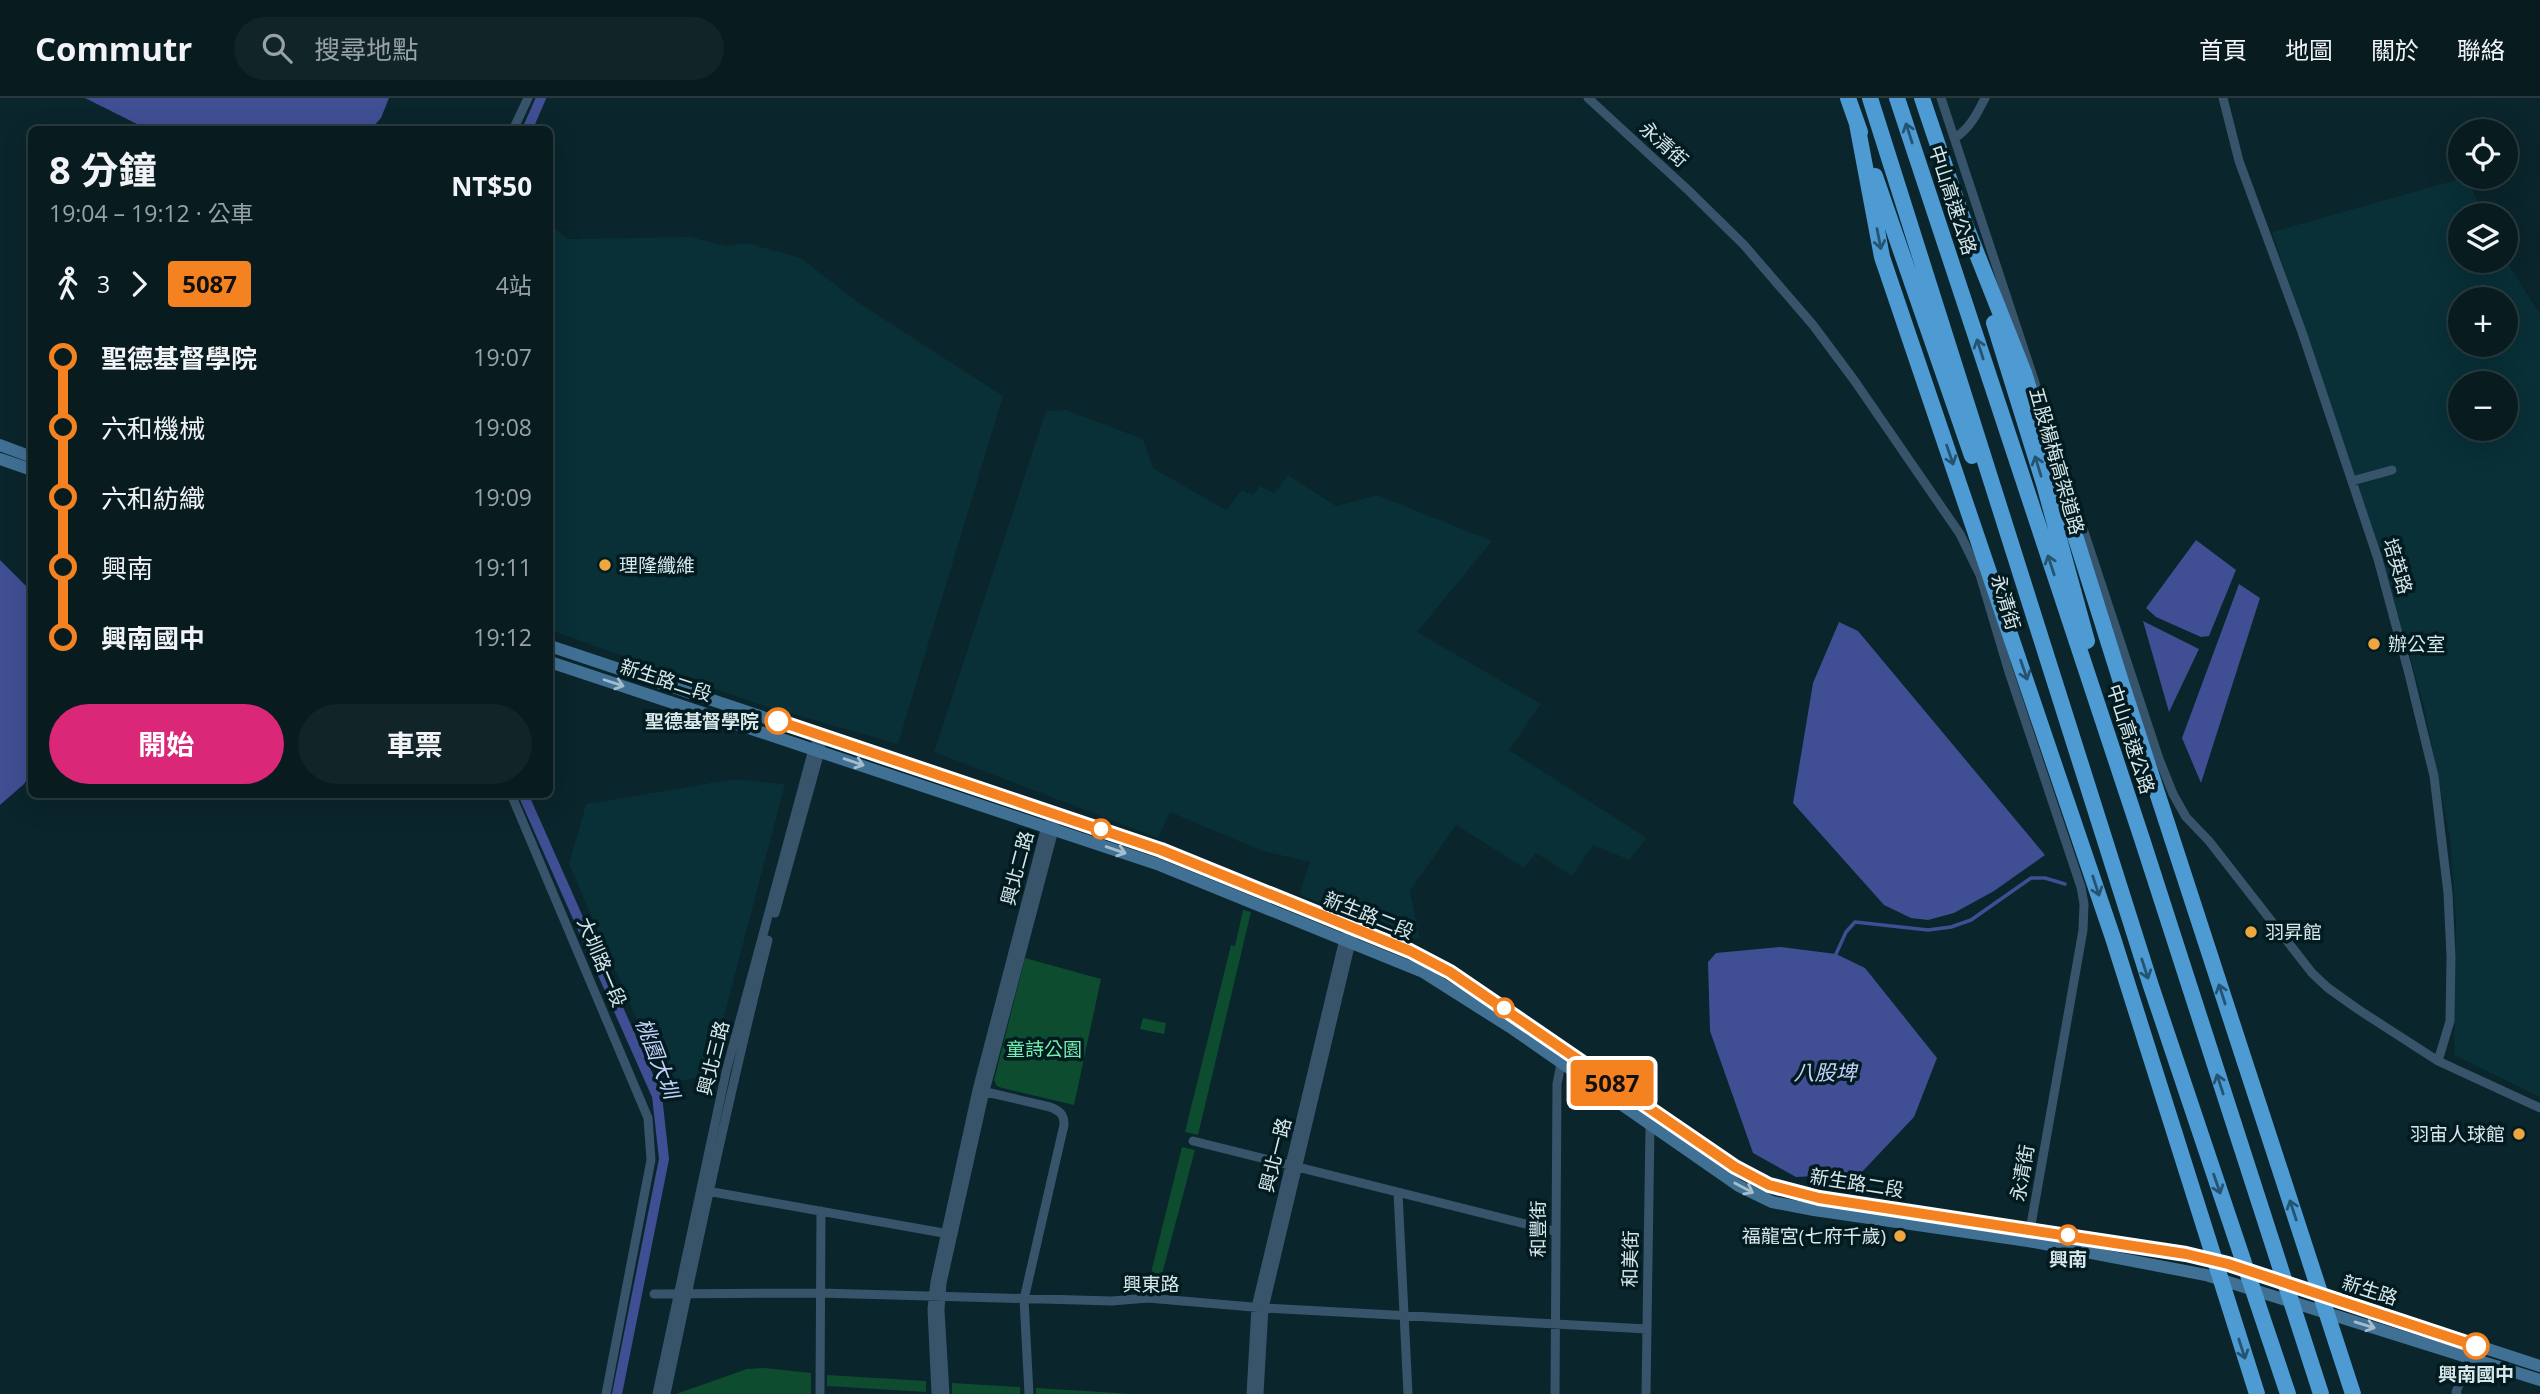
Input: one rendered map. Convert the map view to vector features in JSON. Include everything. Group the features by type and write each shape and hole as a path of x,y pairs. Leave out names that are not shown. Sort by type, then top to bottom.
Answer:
{"highway":[{"path":"1848,98 2087,787"},
{"path":"1870,98 2087,787 2288,1394"},
{"name":"中山高速公路","path":"1897,98 2142,839 2321,1394"},
{"name":"五股楊梅高架道路","path":"1922,98 2043,484 2142,839"},
{"path":"1857,124 1882,257 2101,900 2257,1394"},
{"path":"1956,201 2024,373 2121,682 2353,1394"}],"main road":[{"path":"0,446 28,456"},
{"path":"0,459 28,469"},
{"name":"新生路二段","path":"553,647 1161,850 1423,972 1513,1029 1739,1186 1772,1202 1814,1210 2186,1254"},
{"name":"新生路二段","path":"553,663 1050,827 1157,864 1349,937 1410,951 1450,972 1735,1167 1769,1185 1819,1198 2029,1235 2206,1275"},
{"name":"新生路","path":"2186,1254 2228,1264 2473,1352 2540,1380"},
{"name":"新生路","path":"2206,1275 2473,1352 2540,1366"}],"street":[{"path":"515,126 528,98"},
{"name":"永清街","path":"1588,98 1744,245 1813,325 1946,512 1980,575 2009,672 2081,887 2084,904 2083,930 2029,1235"},
{"path":"1941,98 2166,777 2186,817 2209,841 2317,978 2359,1010 2438,1060 2540,1108"},
{"path":"1955,138 1972,122 1985,98"},
{"name":"培英路","path":"2223,98 2239,161 2302,332 2395,618 2434,776 2448,893 2451,957 2450,1021 2438,1060"},
{"path":"2352,481 2392,470"},
{"name":"興北三路","path":"683,1292 707,1191 726,1072 820,736"},
{"name":"大圳路一段","path":"513,798 648,1118 651,1160 606,1394"},
{"name":"興北二路","path":"936,1394 932,1309 981,1091 1050,827 1058,814"},
{"name":"興北一路","path":"1260,1308 1349,937"},
{"name":"和豐街","path":"1555,1394 1557,1325 1554,1231 1557,1084 1561,1064"},
{"path":"981,1091 1050,1107 1059,1110 1064,1117 1024,1299 1029,1394"},
{"name":"和美街","path":"1646,1394 1650,1125"},
{"path":"1192,1141 1554,1231"},
{"path":"707,1191 949,1234"},
{"path":"1398,1193 1408,1394"},
{"path":"820,1394 821,1211"},
{"path":"657,1394 683,1292"},
{"path":"666,1394 683,1292"},
{"name":"興東路","path":"654,1294 820,1293 1112,1301 1148,1298 1260,1308 1647,1329"},
{"name":"興北二路","path":"937,1296 945,1394"},
{"path":"1251,1394 1260,1308"},
{"path":"1259,1394 1260,1308"},
{"path":"2457,1394 2473,1352"}],"shaded area":[{"path":"2448,182 2448,189 2472,189 2478,203 2448,203 2448,273 2514,273 2540,314 2540,1097 2454,1055 2456,921 2450,838 2424,707 2391,590 2272,232"},
{"path":"553,226 568,239 690,237 727,246 747,243 801,258 859,303 1003,396 898,744 752,702 553,631"},
{"path":"1066,410 1143,439 1153,468 1226,510 1242,490 1253,495 1260,486 1274,493 1288,475 1336,506 1377,495 1492,541 1417,632 1541,704 1509,750 1647,838 1629,860 1593,845 1572,876 1536,853 1524,868 1456,825 1410,891 1420,939 1401,938 1299,894 1310,862 1262,851 1170,812 1158,838 934,752 1046,411"},
{"name":"聖德基督學院","path":"734,779 785,784 716,1047 706,1075 665,1085 569,864 586,804"}],"green space":[{"path":"1243,910 1251,912 1198,1135 1185,1132 1231,945 1235,946"},
{"name":"童詩公園","path":"1025,958 1101,979 1074,1105 1002,1088 997,1086 994,1080"},
{"path":"1143,1018 1166,1023 1164,1034 1140,1029"},
{"path":"1182,1147 1195,1150 1157,1293 1146,1293"},
{"path":"747,1369 811,1373 811,1394 676,1394"},
{"path":"827,1375 926,1381 926,1392 827,1386"},
{"path":"952,1383 1020,1387 1020,1394 952,1394"},
{"path":"1036,1388 1134,1394 1036,1394"}],"water":[{"path":"85,98 389,98 381,118 374,126 141,126"},
{"path":"2196,540 2236,570 2209,636 2201,637 2156,617 2146,608"},
{"path":"0,560 28,588 28,778 0,805"},
{"path":"2239,584 2260,598 2201,783 2182,738"},
{"path":"2143,621 2199,649 2169,712"},
{"path":"1839,622 1858,631 2045,855 1994,891 1954,913 1928,920 1911,918 1884,905 1793,803 1813,683"},
{"name":"八股埤","path":"1781,947 1836,954 1865,968 1937,1058 1914,1117 1860,1174 1796,1177 1753,1153 1710,1031 1708,962 1716,953"}],"waterway":[{"name":"桃園大圳","path":"529,126 541,98"},
{"name":"桃園大圳","path":"525,798 657,1096 664,1159 617,1394"},
{"path":"1836,954 1846,932 1855,922 1928,930 1951,927 1971,920 2031,878 2045,878 2065,884"}],"bus line":[{"name":"5087","path":"778,721 1161,850 1410,951 1450,972 1735,1167 1769,1185 1819,1198 2186,1254 2228,1264 2476,1346"}],"place":[{"name":"理隆纖維","path":"605,565"},
{"name":"辦公室","path":"2374,644"},
{"name":"聖德基督學院","path":"778,721"},
{"name":"羽昇館","path":"2251,932"},
{"name":"羽宙人球館","path":"2519,1134"},
{"name":"興南","path":"2068,1235"},
{"name":"福龍宮(七府千歲)","path":"1900,1236"},
{"name":"興南國中","path":"2476,1346"}]}
